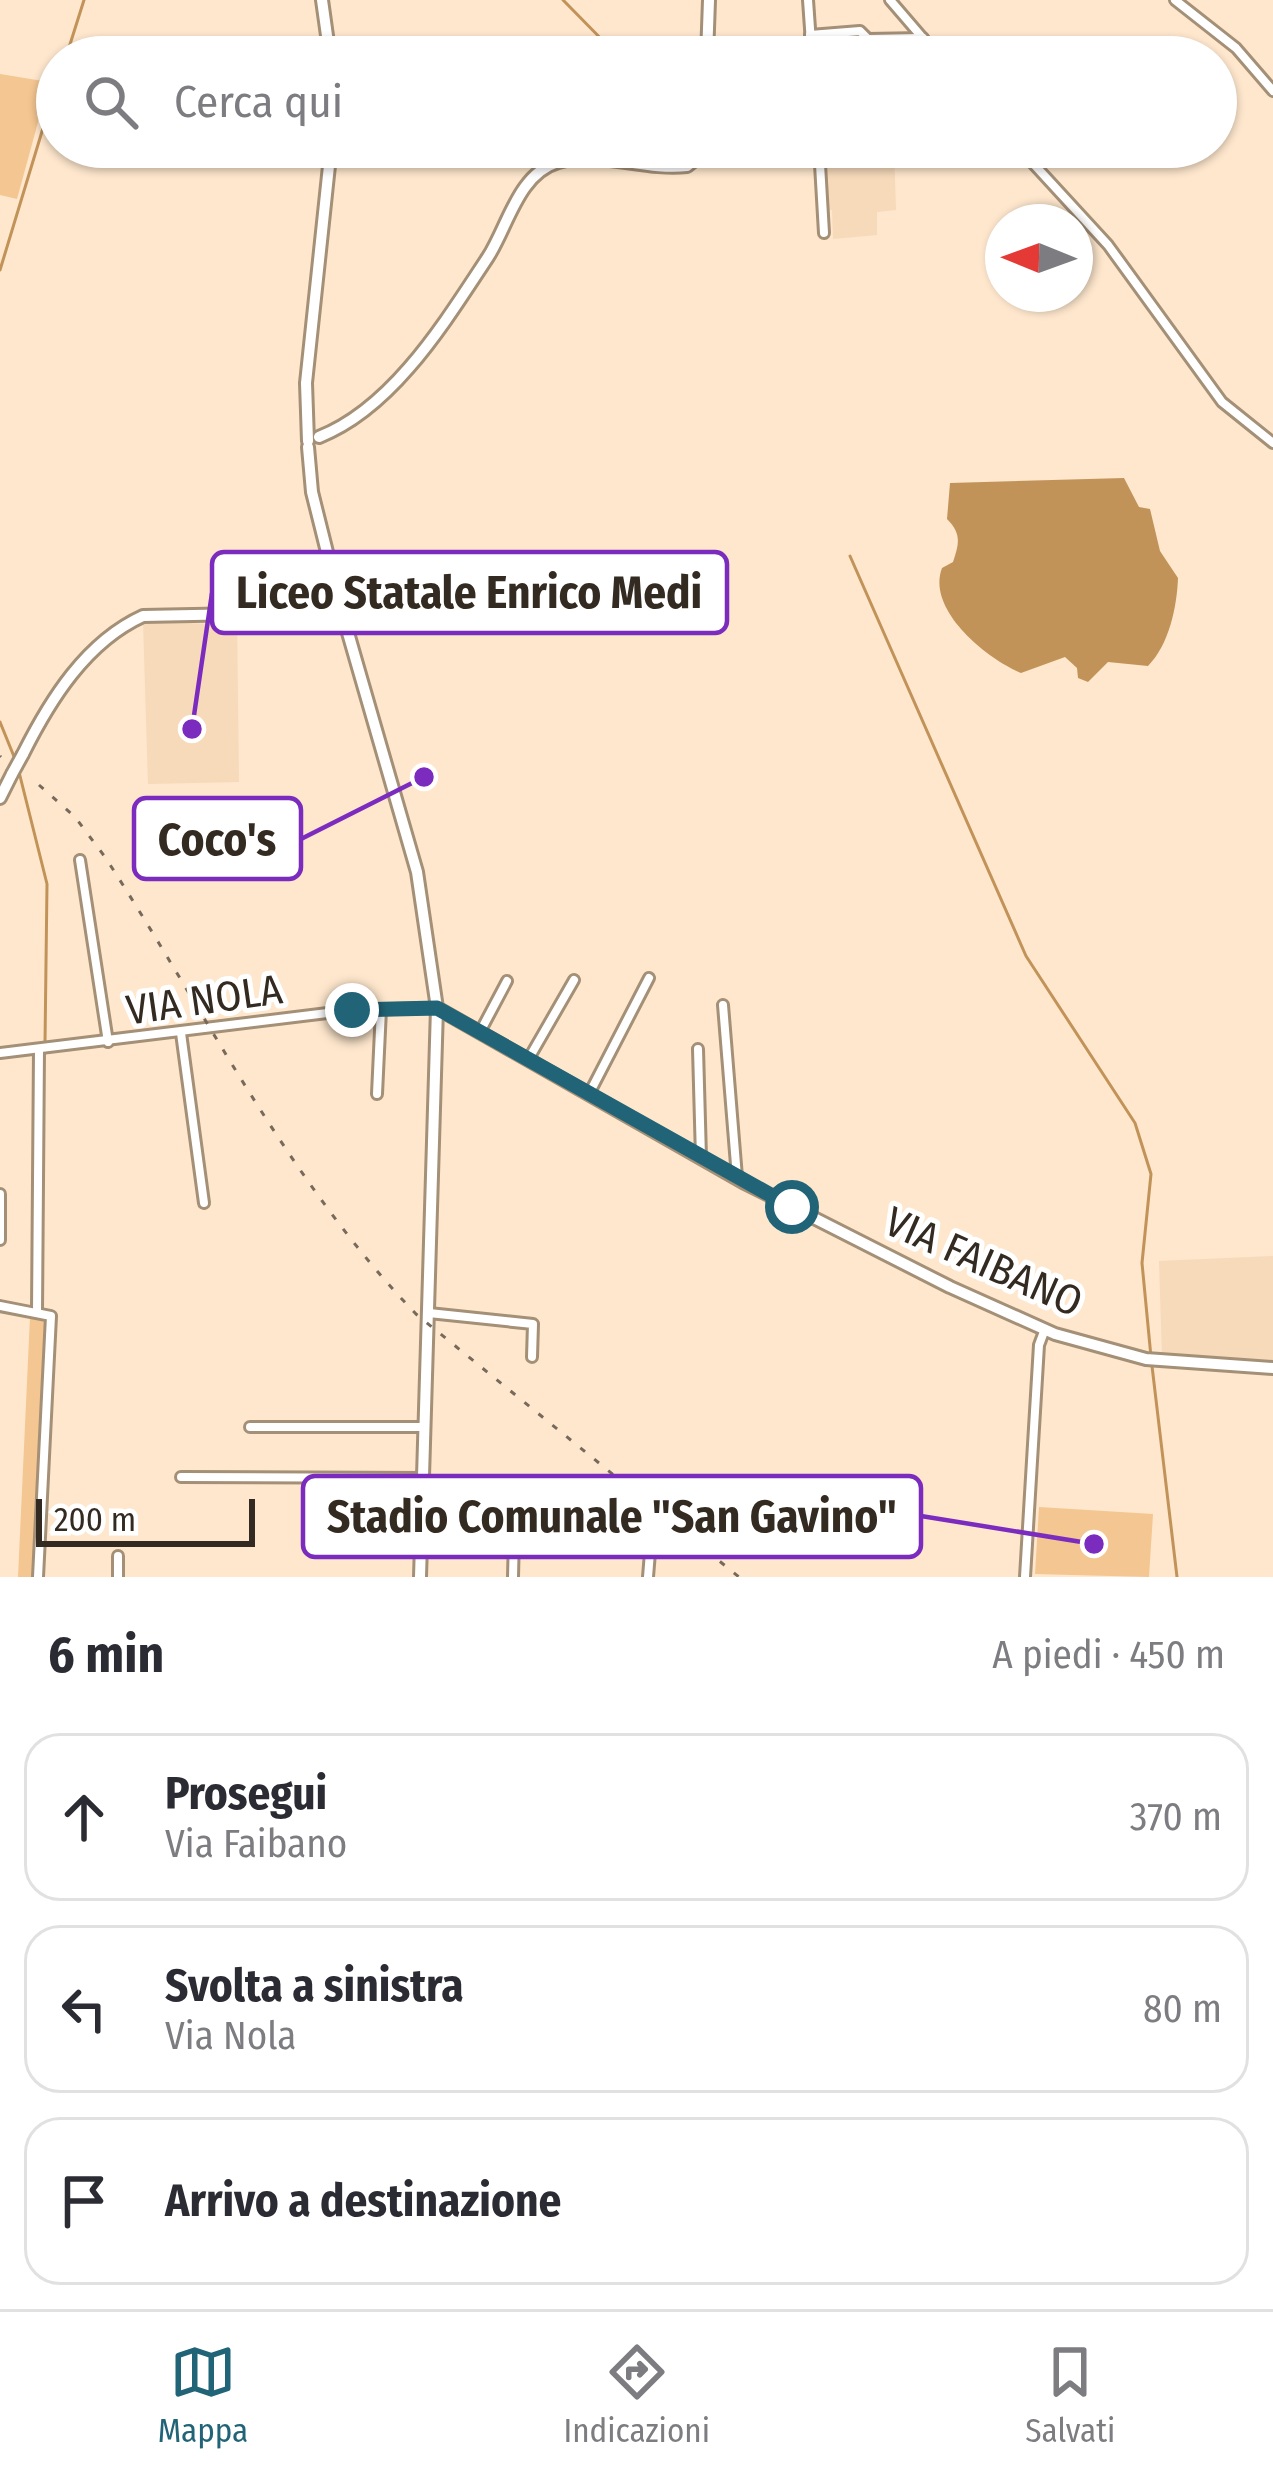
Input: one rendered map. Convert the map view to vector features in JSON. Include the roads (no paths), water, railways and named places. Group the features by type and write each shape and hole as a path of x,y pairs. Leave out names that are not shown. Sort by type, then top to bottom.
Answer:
{"street":[{"path":"322,0 327,36"},
{"path":"708,36 709,0"},
{"path":"808,0 811,35 860,31 865,36"},
{"path":"890,0 921,36"},
{"path":"1174,0 1220,36"},
{"path":"1237,49 1273,92"},
{"path":"330,168 307,418 316,443 310,475 342,612 408,835 437,1008 420,1577"},
{"path":"316,443 378,403 464,290 520,195 544,168"},
{"path":"820,168 824,232"},
{"path":"1037,168 1108,245 1222,402 1273,442"},
{"path":"315,605 332,563"},
{"path":"0,798 45,710 87,657 125,624 143,616 287,613 338,597"},
{"path":"315,605 342,612"},
{"path":"80,860 108,1042"},
{"path":"589,1094 650,978"},
{"path":"528,1060 574,980"},
{"path":"480,1032 507,982"},
{"path":"723,1005 737,1178"},
{"name":"VIA NOLA","path":"0,1053 380,1010 437,1008"},
{"name":"VIA FAIBANO","path":"437,1008 701,1159 950,1287 1045,1329 1151,1360 1273,1368"},
{"path":"377,1094 380,1010"},
{"path":"182,1033 204,1203"},
{"path":"698,1049 701,1159"},
{"path":"37,1312 44,1050"},
{"path":"0,1194 0,1240"},
{"path":"0,1306 51,1316 38,1577"},
{"path":"429,1312 533,1324 532,1357"},
{"path":"1025,1577 1040,1345 1045,1329"},
{"path":"250,1427 424,1427"},
{"path":"181,1477 424,1478"},
{"path":"648,1577 653,1515"},
{"path":"513,1577 514,1535"},
{"path":"118,1556 118,1577"}],"waterway":[{"path":"73,36 84,0"},
{"path":"563,0 598,36"},
{"path":"0,270 36,151"},
{"path":"850,556 1026,956 1135,1123 1151,1174 1142,1263 1151,1357"},
{"path":"0,722 15,759"},
{"path":"18,768 47,884 45,1043"},
{"path":"1152,1366 1177,1577"}],"railway":[{"path":"39,785 75,817 105,857 250,1093 327,1208 370,1262 416,1314 739,1577"}],"place":[{"name":"Liceo Statale Enrico Medi","path":"192,729"},
{"name":"Coco's","path":"424,777"},
{"name":"Stadio Comunale \"San Gavino\"","path":"1094,1544"}]}
